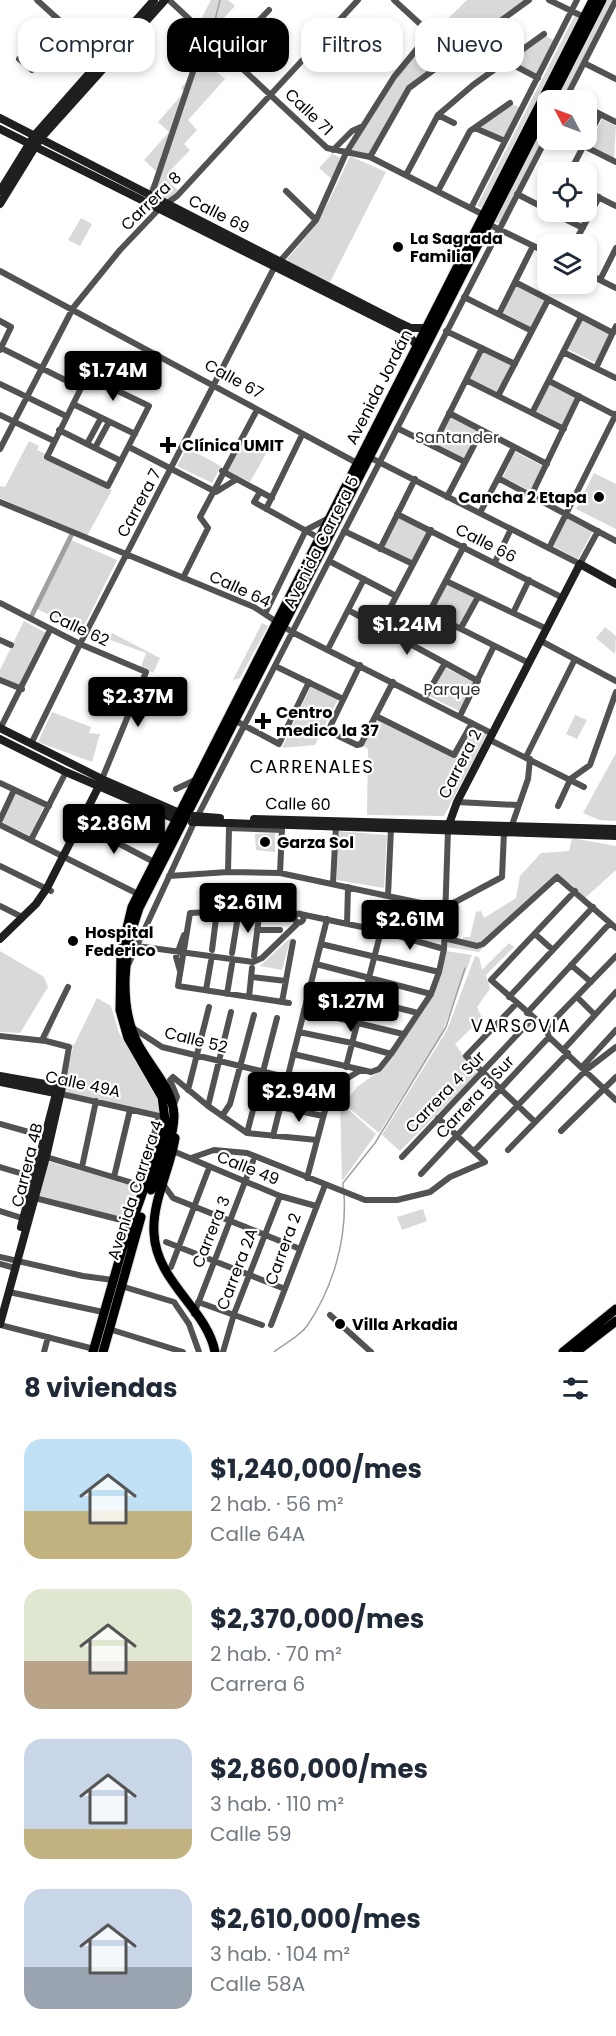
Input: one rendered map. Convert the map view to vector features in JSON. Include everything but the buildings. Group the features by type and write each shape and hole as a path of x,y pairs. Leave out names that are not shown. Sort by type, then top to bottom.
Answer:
{"main road":[{"name":"Avenida Jordán","path":"184,818 234,720 319,538 593,0"},
{"path":"556,90 602,0"},
{"name":"Avenida Jordán","path":"184,818 195,780 369,457 537,128"},
{"path":"123,1009 123,941 138,894 154,862 184,818"},
{"name":"Avenida Carrera 5","path":"123,1009 130,941 139,908 184,818"},
{"name":"Avenida Carrera 4","path":"96,1351 103,1312 117,1283 167,1148 173,1124 173,1108 168,1093 139,1046 123,1009"},
{"name":"Avenida Carrera 4","path":"96,1351 109,1329 117,1283 143,1186 167,1148 167,1117 162,1097 128,1038 123,1009"},
{"path":"167,1148 163,1183 154,1221 156,1248 168,1275 211,1339 215,1352"},
{"path":"563,1352 616,1309"},
{"path":"576,1352 616,1321"}],"street":[{"path":"37,0 56,17"},
{"path":"139,18 154,0"},
{"path":"148,18 167,0"},
{"name":"Calle 71","path":"167,0 186,18"},
{"name":"Carrera 8","path":"0,449 72,308 120,250 271,94 358,0"},
{"name":"Carrera 7","path":"31,744 80,644 277,265 316,220 346,153 394,77 430,33 394,0"},
{"path":"370,157 409,88 529,0"},
{"path":"549,0 584,17"},
{"path":"471,208 577,0"},
{"path":"572,90 616,0"},
{"path":"261,18 269,10"},
{"path":"524,49 544,34"},
{"path":"31,46 44,57 32,70 19,59 31,46"},
{"path":"584,63 616,79"},
{"path":"524,70 538,78"},
{"path":"0,204 37,137 94,72"},
{"path":"151,196 193,72"},
{"name":"Calle 71","path":"247,72 321,143 333,150 370,157 484,215"},
{"path":"406,175 438,115 493,72"},
{"path":"438,190 473,129 510,103"},
{"path":"597,112 616,122"},
{"path":"597,120 600,114"},
{"path":"438,115 454,123"},
{"name":"Calle 69","path":"0,118 151,196 163,207"},
{"path":"333,150 352,131 364,126"},
{"name":"Calle 69","path":"0,129 163,207 277,265 408,334 417,346"},
{"path":"473,129 505,141"},
{"path":"1,188 32,146"},
{"name":"Avenida Carrera 5","path":"127,966 169,876 292,632 540,150"},
{"path":"592,150 616,162"},
{"path":"286,191 316,220"},
{"path":"517,194 537,205"},
{"path":"580,234 599,197 616,206"},
{"path":"484,215 488,224 537,248"},
{"path":"571,222 583,228"},
{"path":"499,314 533,246"},
{"path":"600,280 616,249"},
{"name":"Calle 69","path":"277,265 411,328 426,327"},
{"name":"Calle 67","path":"0,271 357,463"},
{"path":"597,278 616,288"},
{"path":"515,282 613,333"},
{"path":"464,297 532,331"},
{"path":"498,396 548,300"},
{"path":"532,413 581,317"},
{"path":"0,321 11,327 1,349 81,388"},
{"path":"596,368 616,326"},
{"path":"446,332 515,364"},
{"path":"433,446 482,348"},
{"path":"563,352 616,378"},
{"path":"87,376 149,406 108,486 47,457 81,388 87,376"},
{"path":"466,380 564,429"},
{"path":"549,381 616,414 549,548"},
{"path":"0,384 66,416"},
{"path":"531,496 579,396"},
{"path":"73,404 135,434"},
{"path":"183,578 207,528 200,517 222,471 256,410"},
{"path":"449,413 547,464"},
{"path":"0,415 54,441"},
{"path":"87,444 101,418"},
{"path":"95,448 108,422"},
{"path":"398,428 465,462"},
{"path":"59,430 121,461"},
{"path":"447,497 482,430"},
{"path":"266,509 302,435"},
{"path":"129,447 219,492 237,479"},
{"path":"480,513 514,447"},
{"path":"369,457 616,584"},
{"path":"222,471 272,498"},
{"path":"498,478 616,541"},
{"path":"380,549 415,479"},
{"path":"260,492 254,502 319,538"},
{"name":"Calle 64","path":"0,502 254,607 292,632 460,716 491,737 584,787"},
{"name":"Calle 66","path":"397,513 563,598"},
{"name":"Avenida Carrera 5","path":"265,614 306,530 330,518"},
{"path":"495,562 512,529"},
{"path":"380,627 431,530"},
{"path":"344,531 413,564"},
{"name":"Carrera 2","path":"361,1070 371,1072 379,1069 431,994 444,949 448,827 456,802 598,531"},
{"path":"412,645 464,546"},
{"path":"329,561 396,596"},
{"path":"328,648 364,579"},
{"path":"513,613 529,580"},
{"path":"446,581 547,629"},
{"path":"461,628 478,597"},
{"name":"Calle 62","path":"0,603 50,630 143,670 146,675 139,692"},
{"path":"348,610 478,681"},
{"path":"429,613 529,663"},
{"path":"0,728 22,689 50,630"},
{"path":"0,640 11,645"},
{"path":"541,641 616,681"},
{"path":"460,716 494,646"},
{"path":"512,825 517,805 528,779 528,758 575,660"},
{"path":"424,699 445,663"},
{"path":"360,665 328,731 359,745 393,682"},
{"path":"275,666 344,699"},
{"path":"0,680 22,689"},
{"path":"234,720 279,744 309,682"},
{"path":"0,939 49,890 85,826 139,692 147,696"},
{"path":"558,806 570,780 590,765 616,692"},
{"path":"376,716 454,755 472,723"},
{"name":"Calle 60","path":"0,728 102,784"},
{"name":"Calle 60","path":"0,739 66,772 102,784 184,818 282,828 336,824 391,828 512,825 616,829"},
{"path":"31,840 66,772"},
{"path":"176,789 195,780"},
{"path":"0,783 49,806"},
{"path":"66,859 102,784"},
{"path":"0,820 14,789"},
{"path":"456,802 517,805"},
{"path":"228,872 229,823"},
{"name":"Calle 60","path":"229,823 448,827 504,832 616,836"},
{"path":"333,884 336,824"},
{"path":"0,825 138,894"},
{"path":"85,826 154,862"},
{"path":"280,873 282,828"},
{"path":"388,896 391,828"},
{"path":"169,876 228,872 280,873 444,908 502,877 504,832"},
{"path":"0,866 49,890"},
{"path":"444,938 477,946 520,913 557,877 616,928"},
{"path":"347,924 348,887"},
{"path":"575,891 491,980 532,1019 546,1028 549,1037 616,1100"},
{"path":"0,906 22,917"},
{"path":"509,997 593,907"},
{"path":"286,908 190,913 180,951 181,971 178,986 285,1003 286,981 293,942"},
{"path":"256,958 260,909"},
{"path":"232,953 240,910"},
{"path":"212,950 218,911"},
{"path":"137,946 253,962 301,918 327,919 444,949"},
{"path":"273,1136 327,919"},
{"path":"527,1014 610,922"},
{"path":"257,930 280,930"},
{"path":"346,1067 381,931"},
{"path":"536,934 553,950"},
{"path":"321,944 375,954 439,972"},
{"path":"546,1028 616,956"},
{"path":"206,990 211,962"},
{"path":"227,994 232,964"},
{"path":"316,964 431,994"},
{"path":"571,965 591,982"},
{"path":"249,997 252,968"},
{"path":"252,977 286,981"},
{"path":"310,986 418,1013"},
{"path":"0,1035 42,1041 68,987"},
{"path":"474,1151 518,1106 616,992"},
{"path":"577,997 595,1015"},
{"path":"516,1004 466,1056 535,1122"},
{"path":"188,1090 209,1007"},
{"path":"304,1010 403,1034"},
{"path":"208,1106 231,1012"},
{"path":"222,1116 231,1104 254,1015"},
{"path":"247,1133 277,1018"},
{"name":"Carrera 4 Sur","path":"402,1156 532,1019"},
{"name":"Calle 52","path":"129,1024 154,1043 196,1056 242,1064 332,1088"},
{"path":"507,1150 535,1122 616,1030"},
{"path":"299,1032 391,1054"},
{"name":"Carrera 5 Sur","path":"421,1174 549,1037"},
{"name":"Carrera 4B","path":"0,1302 26,1219 33,1177 42,1156 69,1047 42,1041"},
{"path":"584,1068 616,1047"},
{"path":"293,1054 361,1070"},
{"path":"307,1178 332,1088 361,1070"},
{"name":"Calle 49A","path":"0,1076 59,1088 96,1101 159,1116 143,1186"},
{"path":"173,1108 177,1097 171,1078 175,1077 208,1106 247,1133 317,1140"},
{"path":"561,1131 603,1087 616,1077"},
{"name":"Calle 49A","path":"0,1082 59,1088"},
{"name":"Carrera 4B","path":"26,1219 35,1198 44,1136 59,1088"},
{"path":"82,1167 96,1101"},
{"path":"280,1107 323,1116"},
{"path":"114,1177 130,1110"},
{"path":"191,1158 214,1150 247,1153 362,1199 397,1200 430,1192 450,1177 485,1162 438,1118"},
{"path":"0,1124 44,1136"},
{"name":"Calle 49","path":"167,1148 208,1168 280,1196 315,1206"},
{"path":"42,1156 143,1186"},
{"name":"Carrera 3","path":"194,1314 213,1260 254,1161"},
{"path":"0,1167 33,1177"},
{"path":"171,1267 208,1168"},
{"path":"163,1183 173,1198 300,1249"},
{"name":"Carrera 2","path":"271,1325 315,1206 328,1186"},
{"name":"Carrera 2A","path":"223,1352 234,1314 280,1196"},
{"path":"35,1198 133,1222"},
{"path":"0,1211 26,1219"},
{"path":"166,1242 285,1289"},
{"path":"0,1257 13,1264"},
{"path":"0,1264 13,1264 117,1283 174,1302 189,1324 200,1352"},
{"name":"Carrera 4B","path":"0,1324 9,1292 13,1264"},
{"path":"9,1292 103,1312"},
{"path":"198,1302 262,1325"},
{"path":"330,1315 371,1352"},
{"path":"0,1324 96,1351"},
{"path":"109,1329 183,1352"},
{"path":"44,1352 48,1337"}],"green space":[{"path":"211,0 228,0 235,6 224,18 202,18"},
{"path":"467,0 528,0 503,18 448,18"},
{"path":"606,0 613,0 567,90 559,90"},
{"path":"575,15 579,17 542,90 537,90 537,100 482,208 477,206"},
{"path":"542,34 555,41 538,75 524,68 524,48"},
{"path":"415,55 415,72 430,72 408,88 370,154 350,150 391,86"},
{"path":"188,72 217,72 225,79 188,120 197,130 184,144 190,150 169,172 175,178 171,184 178,190 167,203 148,189 159,174 144,160 169,132 158,122 184,92 181,88 192,75"},
{"path":"510,103 523,109 505,141 475,128"},
{"path":"602,119 616,126 614,159 596,150 597,129"},
{"path":"537,133 537,150 500,223 493,223"},
{"path":"332,154 344,159 334,181 319,168"},
{"path":"350,156 386,172 330,282 285,261 307,236 323,212"},
{"path":"81,218 92,224 80,246 68,240"},
{"path":"516,286 544,301 531,327 503,313"},
{"path":"581,320 610,334 596,363 567,349"},
{"path":"483,351 511,365 497,393 469,379"},
{"path":"548,384 576,398 563,425 535,411"},
{"name":"Santander","path":"449,413 481,430 465,462 433,446"},
{"path":"244,437 268,450 250,482 227,470"},
{"path":"29,441 39,446 37,450 46,454 45,458 112,490 87,536 0,498 0,486 5,487"},
{"path":"187,448 221,466 212,483 177,466"},
{"path":"515,452 543,466 530,491 503,477"},
{"name":"Cancha 2 Etapa","path":"594,473 616,484 616,529 576,509"},
{"path":"566,514 594,529 578,559 553,546"},
{"path":"397,515 429,531 413,563 382,548"},
{"path":"69,539 117,560 82,630 37,609"},
{"path":"446,583 475,597 460,626 431,612"},
{"path":"24,621 46,633 20,687 0,678 0,670"},
{"path":"262,623 268,626 240,678 233,680"},
{"path":"605,627 616,636 615,654 596,638"},
{"path":"112,633 160,658 153,673 141,667 146,653 110,640"},
{"name":"Parque","path":"444,667 476,683 461,712 429,696"},
{"path":"311,686 338,699 315,745 282,748"},
{"path":"52,712 91,727 89,733 100,734 92,762 38,742"},
{"path":"575,715 587,720 577,739 566,734"},
{"name":"CARRENALES","path":"377,717 454,758 472,725 488,733 444,816 367,815 368,749 362,745"},
{"path":"616,753 616,821 599,820 583,813"},
{"path":"16,793 44,806 30,836 1,822"},
{"path":"338,831 387,835 384,888 337,880"},
{"name":"Garza Sol","path":"275,833 275,852 256,850 255,834"},
{"path":"572,838 616,846 616,870 585,898 572,885 556,876 479,952 447,947 447,940 463,943 463,937 470,937 476,912 481,911 484,918 516,898 520,876 541,853 569,851"},
{"path":"291,937 282,970 260,966"},
{"path":"509,943 514,947 486,975 490,989 477,1007 482,1018 455,1044 477,1074 400,1151 382,1135 447,1030 475,956 479,957 482,970"},
{"path":"0,951 44,977 48,987 20,1033 0,1032"},
{"path":"446,951 472,955 442,1033 379,1133 344,1104 357,1087 381,1070 431,997"},
{"path":"97,998 111,1006 119,1033 159,1099 163,1115 65,1092 63,1081 73,1048 45,1040 57,1014 48,1039 74,1045"},
{"path":"340,1102 376,1134 342,1181"},
{"path":"47,1161 137,1187 128,1220 38,1195"},
{"path":"423,1209 427,1221 402,1230 397,1217"}],"waterway":[{"path":"216,18 220,0"},
{"path":"31,617 71,536"},
{"path":"343,1189 343,1183 375,1143 446,1027 465,968"},
{"path":"274,1352 304,1330 324,1296 340,1246 344,1194"}],"place":[{"name":"La Sagrada Familia","path":"398,247"},
{"name":"Clínica UMIT","path":"168,445"},
{"name":"Cancha 2 Etapa","path":"599,497"},
{"name":"Centro medico la 37","path":"263,721"},
{"name":"Garza Sol","path":"265,842"},
{"name":"Hospital Federico","path":"73,941"},
{"name":"Villa Arkadia","path":"340,1324"}],"district":[{"name":"CARRENALES","path":"312,766"},
{"name":"VARSOVIA","path":"521,1025"}]}
